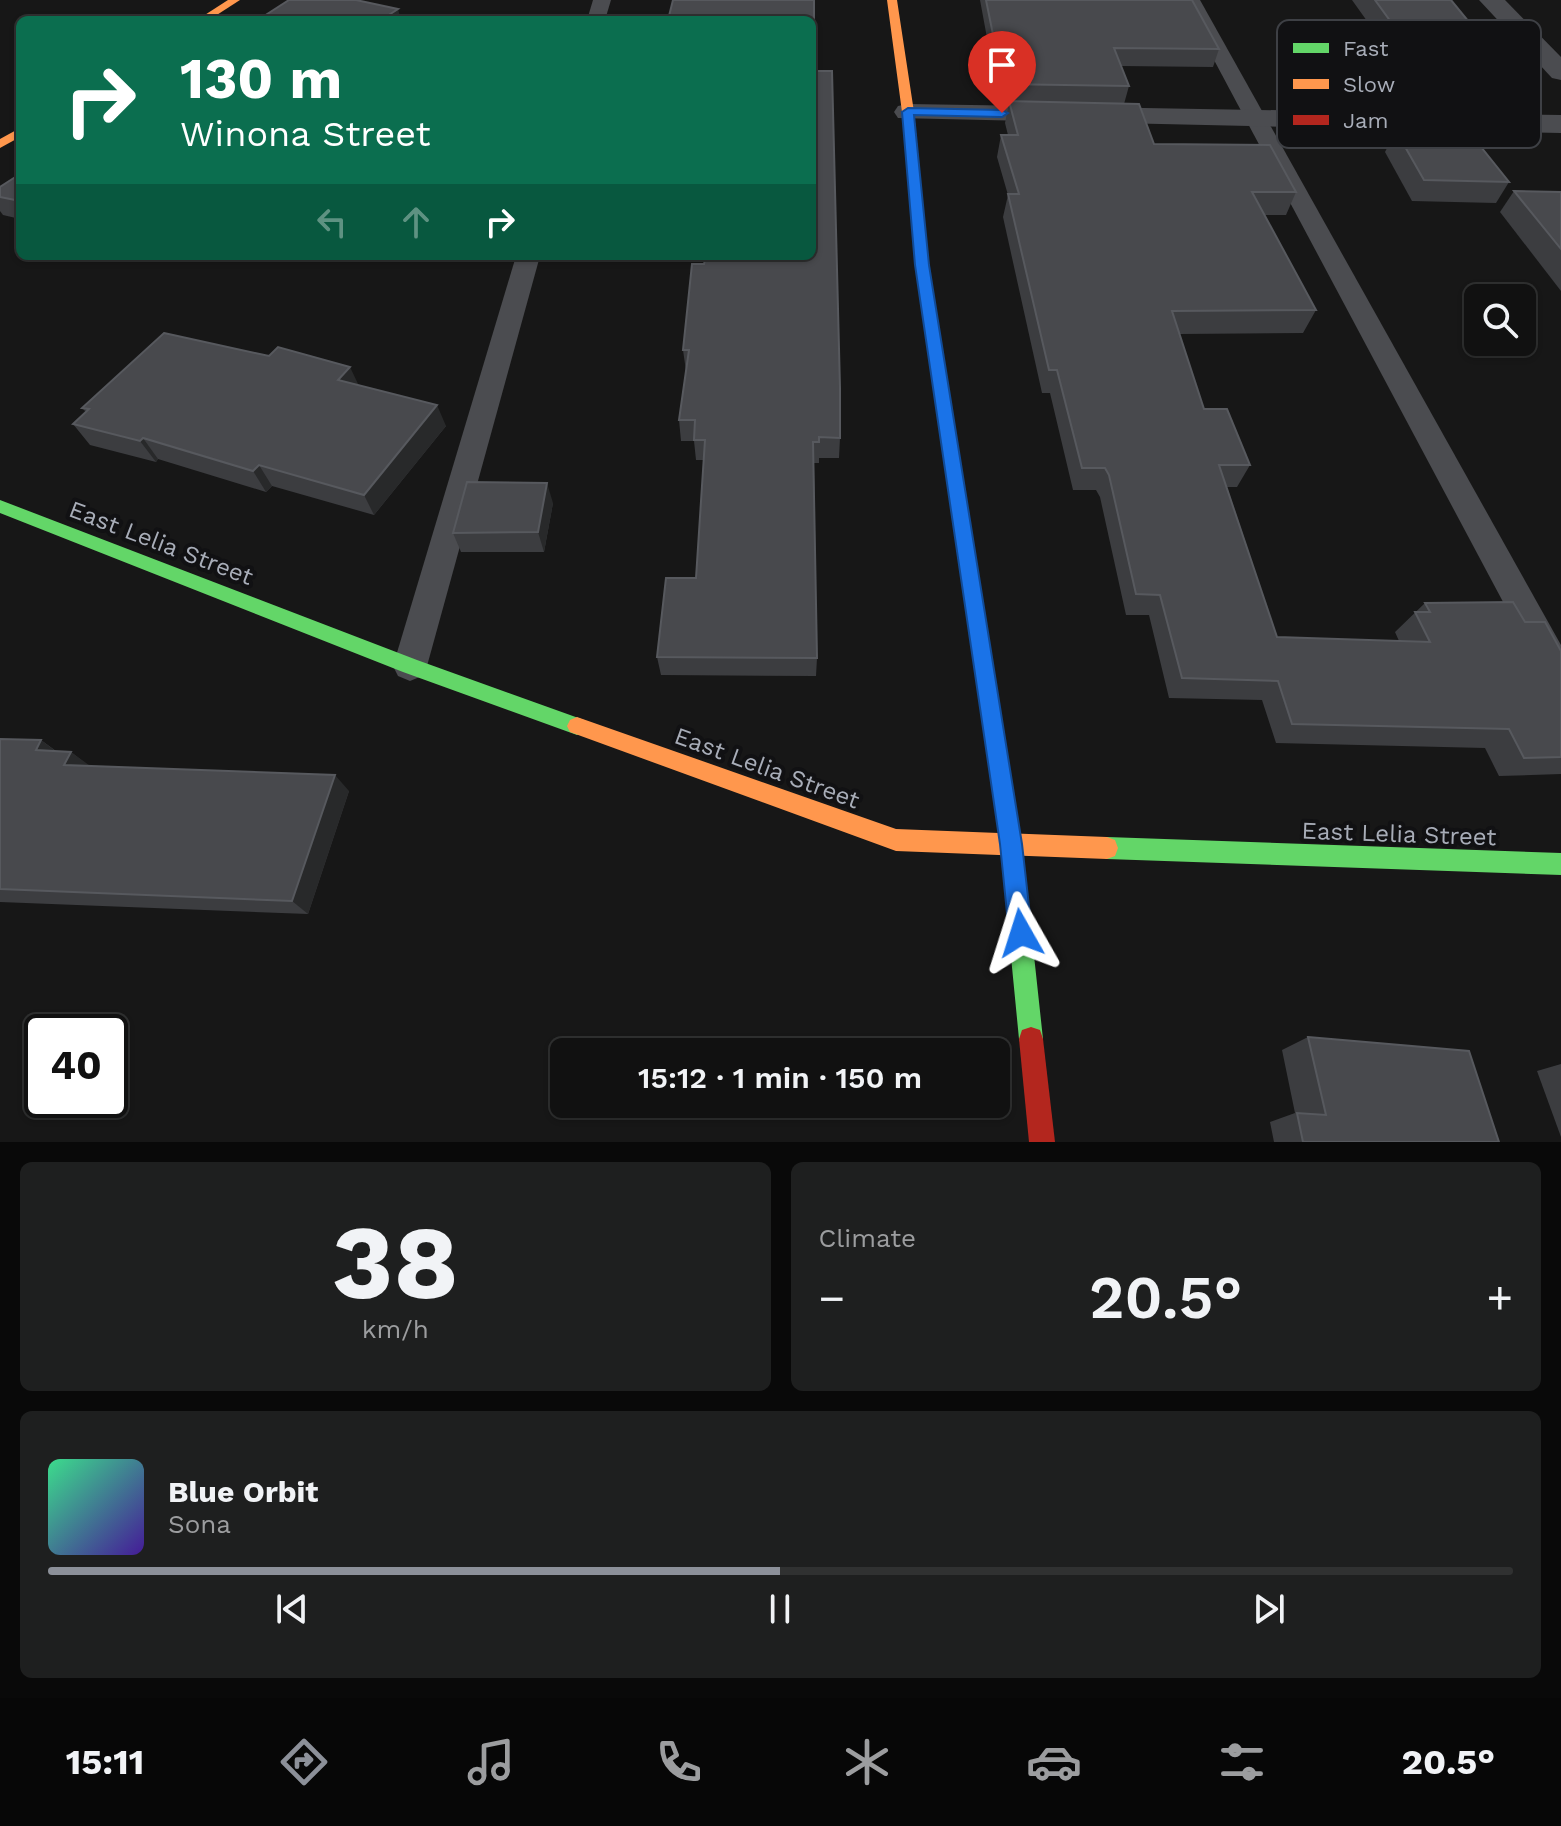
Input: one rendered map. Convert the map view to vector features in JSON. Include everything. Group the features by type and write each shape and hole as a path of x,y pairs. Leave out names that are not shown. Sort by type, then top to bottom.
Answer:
{"street":[{"path":"209,16 235,0"},
{"path":"892,0 908,112 922,265 1011,844 1042,1142"},
{"path":"1491,0 1510,20"},
{"path":"1541,51 1561,72"},
{"path":"908,112 1277,118"},
{"path":"1541,124 1561,124"},
{"name":"East Lelia Street","path":"0,506 410,666 896,840 1561,864"}],"lane":[{"path":"1191,0 1561,677"},
{"path":"410,666 527,260"}],"building":[{"path":"289,0 356,0 398,9 387,16 264,16"},
{"path":"673,0 814,0 814,16 669,16"},
{"path":"986,0 1192,0 1219,49 1114,48 1129,86 1003,84"},
{"path":"1375,0 1451,0 1467,20 1390,20"},
{"path":"816,71 832,71 840,438 819,437 819,442 813,442 817,658 657,657 666,578 696,578 705,440 694,440 695,420 679,420 689,350 683,350 692,264 704,264 705,260 816,260"},
{"path":"1009,101 1139,104 1154,144 1270,145 1296,192 1252,192 1316,310 1172,311 1204,409 1227,409 1250,465 1219,465 1277,637 1430,642 1415,612 1430,612 1425,603 1513,602 1525,622 1545,622 1561,651 1561,757 1524,758 1509,729 1292,724 1278,681 1182,678 1160,595 1136,594 1109,475 1105,468 1082,468 1057,370 1049,370 1008,194 1019,194 1001,135 1018,135"},
{"path":"1406,148 1482,148 1509,182 1424,180"},
{"path":"16,177 16,200 0,197 0,187"},
{"path":"1514,191 1561,192 1561,249"},
{"path":"164,333 269,356 278,347 350,367 338,380 437,405 364,495 259,465 253,471 143,438 140,441 73,424 89,409 82,408"},
{"path":"467,482 547,483 538,532 453,533"},
{"path":"0,739 41,740 36,750 71,752 64,765 335,775 292,901 0,889"},
{"path":"1308,1037 1469,1051 1499,1142 1303,1142 1297,1113 1326,1115"}],"traffic: fast":[{"path":"0,506 410,666 577,726"},
{"path":"963,532 1011,844 1031,1039"},
{"path":"1107,848 1561,864"}],"traffic: slow":[{"path":"209,16 235,0"},
{"path":"892,0 908,112 922,265 963,532"},
{"path":"0,144 16,134"},
{"path":"577,726 896,840 1107,848"}],"traffic: jam":[{"path":"1031,1039 1042,1142"}],"route":[{"path":"1002,113 908,112 922,265 1011,844 1021,933"}]}
